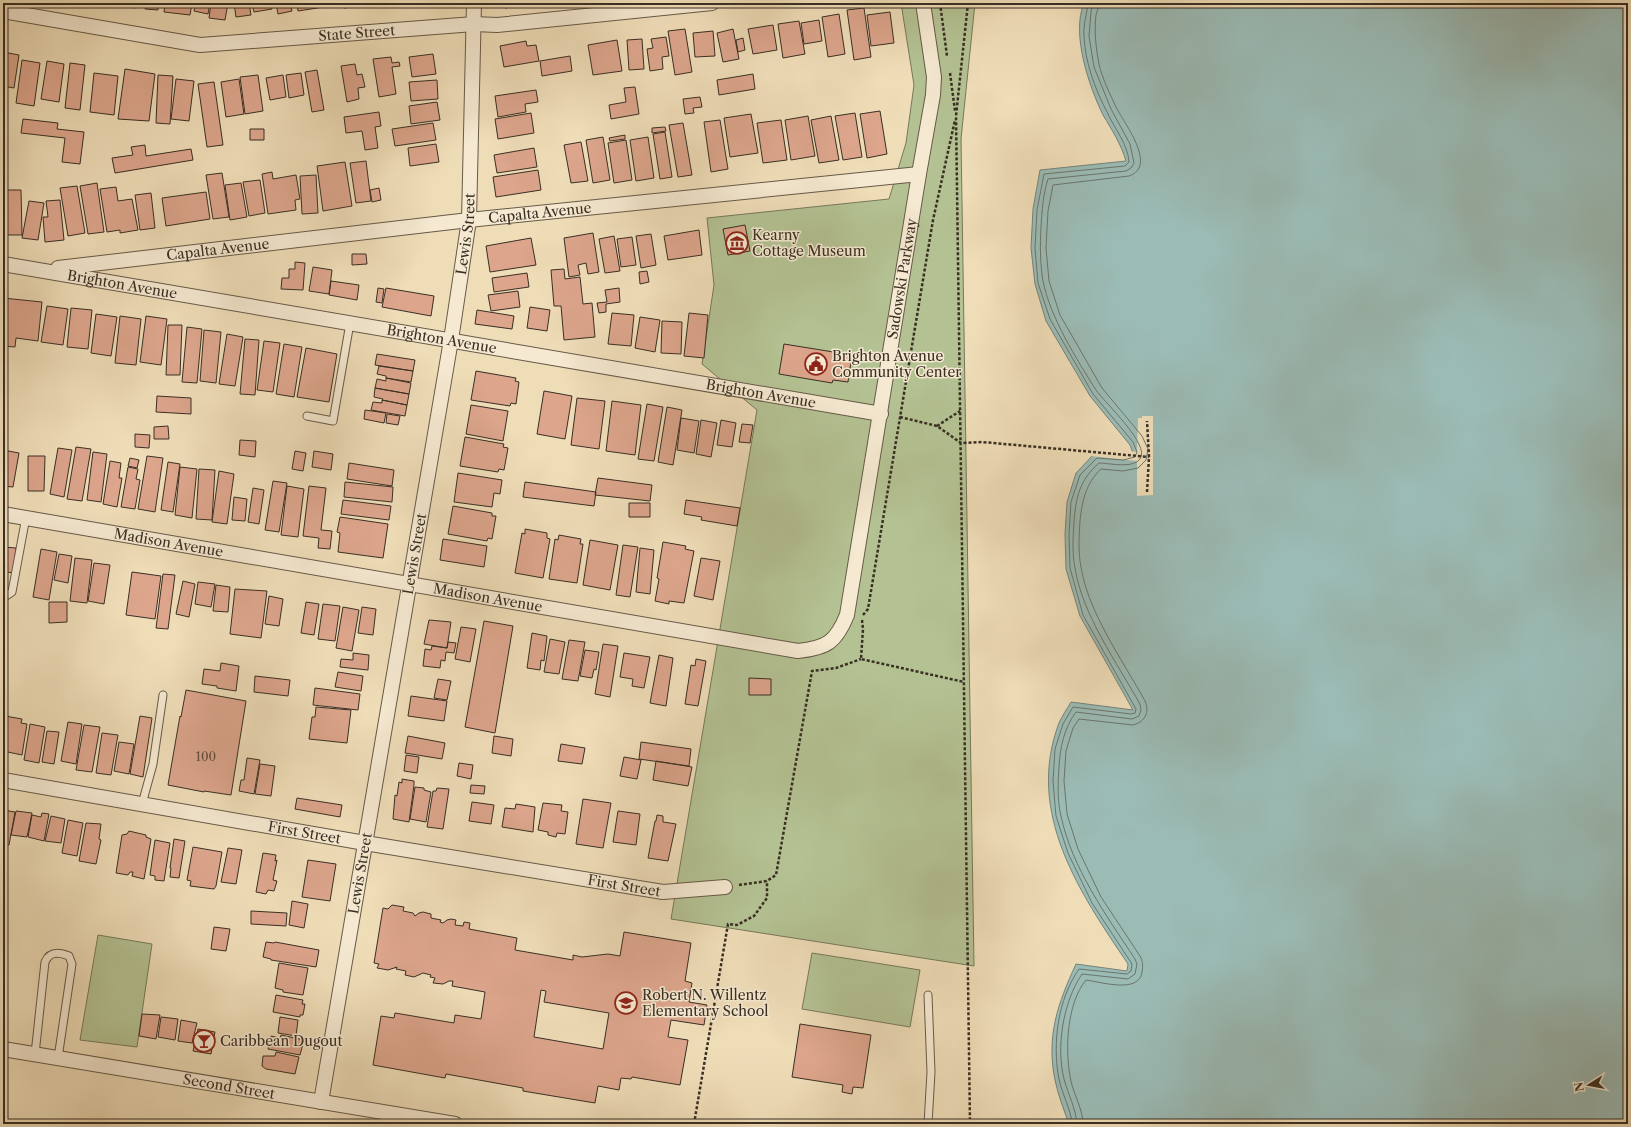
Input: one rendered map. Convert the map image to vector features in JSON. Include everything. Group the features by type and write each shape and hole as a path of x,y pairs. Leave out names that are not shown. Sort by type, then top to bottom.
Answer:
{"street":[{"name":"Lewis Street","path":"321,1102 451,340 469,220 474,3"},
{"name":"State Street","path":"3,11 200,45 474,24 497,25 712,3"},
{"name":"Sadowski Parkway","path":"829,643 840,631 847,615 881,414 918,174 933,95 934,77 923,3"},
{"name":"Capalta Avenue","path":"42,270 469,220 918,174"},
{"name":"Brighton Avenue","path":"3,264 881,414"},
{"name":"Madison Avenue","path":"3,514 798,651 812,649 829,643"},
{"name":"First Street","path":"3,780 365,843 663,892 725,887"},
{"name":"Second Street","path":"3,1049 455,1124"}],"lane":[{"path":"307,416 333,420 350,323"},
{"path":"3,598 12,592 26,518"},
{"path":"142,804 153,764 163,695"},
{"path":"35,1054 45,962 47,957 54,953 62,953 69,956 72,964 58,1058"},
{"path":"928,995 931,1072 928,1124"}],"path":[{"path":"940,3 948,63"},
{"path":"861,659 863,629 861,616 868,609 933,220 956,116 968,3"},
{"path":"950,70 956,116 970,1124"},
{"path":"937,426 960,411"},
{"path":"900,417 937,426 961,443 982,442 1149,457"},
{"path":"1147,421 1149,457 1147,492"},
{"path":"725,887 767,881 776,875 812,670 836,668 861,659 964,682"},
{"path":"694,1124 728,924 737,925 754,916 767,898 767,881"}],"green space":[{"path":"901,3 975,3 961,139 974,966 671,919 757,410 702,364 714,285 707,218 889,199 906,143 914,85"},
{"path":"98,935 152,944 137,1047 80,1040"},
{"path":"812,953 920,970 910,1027 802,1009"}],"water":[{"path":"1084,3 1628,3 1628,1124 1069,1124 1056,1086 1052,1049 1055,1020 1064,992 1076,964 1127,971 1128,964 1092,909 1076,880 1063,851 1053,820 1049,789 1050,756 1059,723 1071,702 1133,710 1080,616 1066,569 1065,534 1067,502 1076,473 1095,453 1122,456 1133,453 1130,445 1090,396 1046,321 1035,284 1031,248 1033,209 1040,170 1126,161 1119,143 1103,115 1092,90 1083,60 1080,30"}],"pier":[{"path":"1142,416 1153,416 1153,495 1137,496 1137,461 1090,456 1095,451 1122,454 1130,451 1137,452 1138,418 1142,418"}],"building":[{"path":"119,3 136,3 135,8 119,5"},
{"path":"146,3 158,3 158,10 145,9"},
{"path":"165,3 192,3 190,15 164,12"},
{"path":"196,3 210,3 208,14 194,11"},
{"path":"211,3 228,3 225,20 209,18"},
{"path":"234,3 249,3 251,15 236,17"},
{"path":"252,3 271,3 272,9 254,12"},
{"path":"276,3 290,3 292,11 278,14"},
{"path":"297,3 324,3 324,7 298,11"},
{"path":"343,3 357,3 358,6 344,8"},
{"path":"505,3 538,3 505,8"},
{"path":"864,8 871,57 854,60 847,10"},
{"path":"890,12 894,43 871,46 867,15"},
{"path":"839,14 845,54 828,57 822,17"},
{"path":"819,20 822,41 804,44 801,23"},
{"path":"799,21 805,54 783,58 778,24"},
{"path":"773,25 777,50 753,54 748,29"},
{"path":"685,29 692,72 675,75 668,31"},
{"path":"733,29 739,59 723,62 717,33"},
{"path":"713,31 715,56 695,57 693,33"},
{"path":"666,37 669,56 662,57 663,69 650,71 647,49 653,48 651,39"},
{"path":"743,38 745,50 738,52 736,40"},
{"path":"642,39 644,69 629,70 627,40"},
{"path":"617,40 622,71 593,75 588,45"},
{"path":"526,41 527,46 536,45 539,61 504,67 500,46"},
{"path":"3,52 19,55 14,88 3,86"},
{"path":"433,54 436,74 412,77 409,57"},
{"path":"570,56 572,71 542,76 540,61"},
{"path":"391,57 392,63 399,62 400,66 392,67 396,94 379,97 373,59"},
{"path":"22,60 40,63 34,106 16,103"},
{"path":"47,61 64,64 59,102 41,99"},
{"path":"70,63 85,65 80,110 65,108"},
{"path":"355,64 357,75 362,74 365,87 358,88 359,99 347,102 341,66"},
{"path":"125,69 155,74 149,121 118,119"},
{"path":"317,70 324,110 312,112 305,72"},
{"path":"94,73 118,76 114,115 90,112"},
{"path":"301,73 304,95 289,98 286,75"},
{"path":"753,74 755,89 719,95 717,80"},
{"path":"158,75 173,76 170,124 156,123"},
{"path":"258,75 263,111 245,114 240,77"},
{"path":"283,75 286,97 270,100 266,78"},
{"path":"176,79 194,81 189,121 171,119"},
{"path":"239,79 244,114 226,117 221,82"},
{"path":"437,80 438,99 411,101 409,82"},
{"path":"214,82 223,145 207,147 198,84"},
{"path":"635,87 639,114 611,119 609,105 626,102 624,88"},
{"path":"536,90 538,102 525,104 526,112 498,117 495,96"},
{"path":"700,97 702,107 693,108 694,113 685,114 683,99"},
{"path":"437,102 440,120 411,124 409,106"},
{"path":"880,111 887,154 867,158 860,114"},
{"path":"379,112 381,126 375,127 378,148 365,150 362,131 346,133 344,117"},
{"path":"531,113 534,133 498,139 495,119"},
{"path":"855,113 862,157 843,160 835,116"},
{"path":"751,114 758,153 730,157 724,118"},
{"path":"808,116 815,156 791,160 785,120"},
{"path":"831,116 839,160 819,163 811,120"},
{"path":"23,119 58,123 57,129 84,132 80,164 62,162 65,138 21,133"},
{"path":"720,120 728,169 711,172 704,122"},
{"path":"781,120 787,160 763,163 757,123"},
{"path":"433,123 436,140 395,146 392,129"},
{"path":"683,123 692,175 678,177 669,125"},
{"path":"665,127 666,131 652,133 652,128"},
{"path":"250,129 264,129 264,140 250,140"},
{"path":"665,132 672,177 660,179 653,134"},
{"path":"625,135 625,139 610,141 609,138"},
{"path":"603,137 610,180 593,183 586,140"},
{"path":"648,137 654,178 636,181 630,140"},
{"path":"626,140 632,180 614,183 608,143"},
{"path":"581,142 588,181 571,183 564,145"},
{"path":"436,144 439,162 410,166 408,148"},
{"path":"145,145 146,156 191,149 193,160 115,173 112,158 133,155 131,147"},
{"path":"534,148 537,167 497,173 494,155"},
{"path":"366,161 371,201 356,203 350,163"},
{"path":"345,162 352,206 323,211 317,166"},
{"path":"538,170 541,190 496,197 493,177"},
{"path":"272,172 273,179 296,175 300,199 295,200 296,210 268,214 262,174"},
{"path":"222,173 229,217 213,219 206,175"},
{"path":"316,175 318,213 302,214 300,176"},
{"path":"260,180 265,213 249,216 243,182"},
{"path":"97,183 104,232 88,234 80,186"},
{"path":"241,183 247,217 230,220 225,185"},
{"path":"77,186 85,233 68,236 60,188"},
{"path":"116,187 118,201 132,199 138,230 120,233 120,230 107,232 100,189"},
{"path":"379,188 381,200 372,202 370,190"},
{"path":"3,190 21,190 22,235 3,235"},
{"path":"206,192 210,219 166,226 162,198"},
{"path":"151,193 155,228 140,230 135,195"},
{"path":"60,200 64,240 45,242 43,217 48,217 46,201"},
{"path":"29,201 44,203 38,240 22,238"},
{"path":"745,225 750,251 728,255 723,229"},
{"path":"699,230 702,255 668,260 664,236"},
{"path":"593,233 599,272 588,274 586,263 578,265 580,275 569,277 564,238"},
{"path":"651,234 656,265 641,268 636,236"},
{"path":"614,236 620,271 605,273 599,239"},
{"path":"632,237 636,265 621,267 617,239"},
{"path":"531,238 536,265 490,272 486,246"},
{"path":"352,254 366,254 367,264 352,265"},
{"path":"295,262 305,263 303,290 281,289 282,278 289,278 289,269 295,269"},
{"path":"313,267 332,270 329,294 309,291"},
{"path":"564,269 565,279 580,277 583,304 592,303 595,337 564,340 561,306 554,306 551,270"},
{"path":"647,271 649,282 640,284 639,272"},
{"path":"527,273 529,287 494,292 492,278"},
{"path":"331,281 359,285 357,300 329,295"},
{"path":"378,288 384,289 382,303 376,302"},
{"path":"386,288 434,296 431,316 382,307"},
{"path":"619,288 620,302 606,304 606,312 599,313 597,303 607,302 605,290"},
{"path":"518,291 520,307 491,311 488,295"},
{"path":"3,298 42,302 38,341 16,338 15,347 3,346"},
{"path":"47,306 68,309 63,345 41,342"},
{"path":"530,307 550,310 547,331 527,328"},
{"path":"71,308 92,310 88,349 67,347"},
{"path":"477,310 514,316 512,329 475,324"},
{"path":"612,313 634,315 631,346 608,344"},
{"path":"689,313 708,315 704,358 684,356"},
{"path":"96,314 117,317 111,356 91,353"},
{"path":"120,316 141,319 136,365 115,363"},
{"path":"146,316 167,319 161,365 140,362"},
{"path":"640,317 660,320 655,352 635,348"},
{"path":"662,321 682,322 681,354 661,353"},
{"path":"168,325 182,325 180,375 166,375"},
{"path":"187,327 202,329 197,383 182,382"},
{"path":"204,330 221,332 216,383 200,381"},
{"path":"227,334 243,337 235,386 219,384"},
{"path":"245,339 259,340 255,395 240,394"},
{"path":"264,341 280,343 273,392 257,390"},
{"path":"284,344 302,347 294,397 276,394"},
{"name":"Brighton Avenue Community Center","path":"784,344 852,355 848,382 833,380 832,383 779,374"},
{"path":"306,348 337,354 329,402 297,397"},
{"path":"377,354 415,360 413,371 375,365"},
{"path":"379,366 413,371 411,382 386,378 386,376 377,374"},
{"path":"476,371 516,378 515,381 519,382 516,404 511,403 510,406 471,400"},
{"path":"386,378 411,383 409,394 375,388 377,379 386,381"},
{"path":"375,388 409,394 407,405 374,397"},
{"path":"544,391 572,396 565,439 537,434"},
{"path":"157,396 191,398 191,414 156,412"},
{"path":"577,398 605,401 599,449 571,445"},
{"path":"382,400 407,405 405,416 371,410 373,402 382,403"},
{"path":"612,401 641,405 635,455 606,451"},
{"path":"647,404 663,407 654,461 638,459"},
{"path":"471,405 508,411 503,441 466,434"},
{"path":"667,407 682,410 673,465 658,462"},
{"path":"365,410 386,413 384,423 364,419"},
{"path":"387,414 400,416 398,425 386,423"},
{"path":"681,418 699,421 694,453 677,450"},
{"path":"701,420 717,423 711,457 696,454"},
{"path":"721,420 736,423 732,447 717,445"},
{"path":"742,424 753,425 750,443 739,442"},
{"path":"168,426 169,439 154,439 154,427"},
{"path":"135,434 150,435 149,448 135,447"},
{"path":"465,437 504,444 503,447 508,448 504,470 499,469 498,472 460,466"},
{"path":"240,440 256,441 255,457 239,455"},
{"path":"76,447 91,449 82,501 67,499"},
{"path":"58,448 72,450 64,497 50,494"},
{"path":"3,450 19,453 13,487 3,486"},
{"path":"295,451 306,453 303,471 292,469"},
{"path":"314,451 333,454 331,470 312,467"},
{"path":"93,452 107,454 101,502 87,500"},
{"path":"28,456 45,456 44,491 28,491"},
{"path":"147,456 163,458 155,512 138,509"},
{"path":"130,458 139,460 137,468 128,466"},
{"path":"110,461 121,463 119,478 122,478 117,507 103,504"},
{"path":"168,462 180,464 173,512 161,510"},
{"path":"349,463 394,470 392,486 347,479"},
{"path":"128,467 138,469 136,479 140,480 135,509 121,507"},
{"path":"180,467 197,469 192,518 175,515"},
{"path":"199,469 215,470 212,520 196,519"},
{"path":"219,471 234,474 227,524 212,522"},
{"path":"458,473 502,480 500,494 494,493 492,507 454,502"},
{"path":"598,478 652,485 650,501 595,495"},
{"path":"273,481 287,483 279,532 265,530"},
{"path":"345,482 393,487 392,502 344,497"},
{"path":"525,482 596,492 594,506 523,497"},
{"path":"287,486 304,489 298,537 281,535"},
{"path":"309,486 326,488 321,530 332,531 330,549 318,548 319,538 303,536"},
{"path":"253,488 264,490 259,524 248,522"},
{"path":"234,497 247,499 245,521 232,520"},
{"path":"343,500 391,506 389,520 341,514"},
{"path":"686,500 740,508 737,526 701,520 702,517 684,514"},
{"path":"629,503 650,503 650,517 629,517"},
{"path":"453,506 492,513 492,516 496,516 492,539 488,538 487,541 448,534"},
{"path":"340,517 388,524 383,558 338,552 340,533 337,532"},
{"path":"525,529 547,533 547,538 550,539 543,578 515,573 522,533 525,534"},
{"path":"559,535 581,539 580,544 583,544 577,583 549,579 555,539 558,540"},
{"path":"443,539 487,546 484,567 440,560"},
{"path":"590,540 618,545 610,590 583,585"},
{"path":"663,542 686,546 685,549 694,551 684,603 669,601 669,604 655,601"},
{"path":"623,545 638,547 630,597 616,595"},
{"path":"3,547 16,548 13,573 7,572 5,587 3,586"},
{"path":"640,548 654,550 650,594 636,592"},
{"path":"41,549 57,552 49,600 33,597"},
{"path":"59,554 72,556 68,583 54,580"},
{"path":"75,558 92,560 87,603 70,601"},
{"path":"701,558 720,561 713,600 694,596"},
{"path":"94,563 110,565 104,604 88,601"},
{"path":"132,572 161,576 155,619 126,615"},
{"path":"163,574 175,575 168,629 156,628"},
{"path":"183,581 195,584 189,617 176,614"},
{"path":"198,582 215,584 211,607 195,604"},
{"path":"216,585 230,587 228,612 213,611"},
{"path":"235,589 267,591 261,638 230,634"},
{"path":"269,596 283,599 279,626 265,624"},
{"path":"49,602 67,602 67,622 49,623"},
{"path":"306,602 319,604 314,635 301,633"},
{"path":"323,604 340,606 335,641 318,639"},
{"path":"343,607 359,610 352,651 336,648"},
{"path":"362,607 376,609 373,635 358,633"},
{"path":"429,620 451,622 447,648 424,644"},
{"path":"484,621 513,626 495,733 465,727"},
{"path":"461,627 476,629 470,662 455,659"},
{"path":"532,633 547,636 544,661 541,660 540,670 527,668"},
{"path":"550,639 565,642 559,674 544,672"},
{"path":"569,640 585,642 578,681 562,679"},
{"path":"448,642 456,643 454,653 446,652 445,661 441,660 440,668 423,666 425,649 431,650 432,646 447,648"},
{"path":"603,644 618,646 610,697 595,694"},
{"path":"585,650 599,652 596,670 594,669 592,678 580,676"},
{"path":"353,653 369,655 368,670 340,667 341,659 353,660"},
{"path":"624,653 650,657 644,688 632,686 633,679 620,677"},
{"path":"659,655 673,658 666,706 650,703"},
{"path":"696,659 706,661 698,706 685,704 691,665 695,666"},
{"path":"221,663 239,666 236,691 202,684 204,669 220,671"},
{"path":"338,672 363,676 361,691 335,687"},
{"path":"255,676 290,680 288,696 254,692"},
{"path":"749,678 771,679 771,695 749,695"},
{"path":"438,679 451,681 447,700 434,698"},
{"path":"315,688 360,694 358,710 313,705"},
{"path":"186,690 246,701 231,795 204,792 168,785"},
{"path":"411,696 447,701 444,721 408,716"},
{"path":"316,707 351,710 347,743 309,739 312,717 315,717"},
{"path":"5,716 22,719 21,723 27,724 22,755 3,751 3,721"},
{"path":"140,716 152,718 143,777 130,774"},
{"path":"68,722 82,724 76,764 61,761"},
{"path":"30,724 45,727 39,763 24,760"},
{"path":"84,725 100,727 92,772 76,770"},
{"path":"47,731 59,732 54,764 42,762"},
{"path":"102,733 118,735 111,775 96,773"},
{"path":"408,736 445,743 442,759 405,753"},
{"path":"494,736 513,739 511,756 492,753"},
{"path":"119,742 134,744 129,774 114,771"},
{"path":"641,742 691,749 689,766 639,759"},
{"path":"561,744 585,748 582,764 558,761"},
{"path":"406,755 419,757 417,773 404,771"},
{"path":"624,757 641,760 637,779 620,776"},
{"path":"247,758 260,760 254,794 239,791 241,780 244,780"},
{"path":"656,761 692,767 688,786 653,780"},
{"path":"459,763 473,765 471,779 457,776"},
{"path":"260,764 275,766 271,796 255,794"},
{"path":"402,779 414,781 409,822 393,819 395,795 397,796 399,782 402,783"},
{"path":"471,785 485,786 484,794 470,793"},
{"path":"415,787 424,788 424,790 431,792 426,822 410,819"},
{"path":"437,788 449,789 443,829 427,827 433,791 436,791"},
{"path":"297,798 342,805 340,817 295,809"},
{"path":"583,799 611,803 603,848 576,844"},
{"path":"472,802 494,805 491,824 469,821"},
{"path":"543,803 562,805 561,811 568,812 565,834 557,833 556,837 548,835 548,832 538,830"},
{"path":"516,804 535,807 533,832 502,827 505,808 515,809"},
{"path":"3,810 15,812 9,845 3,844"},
{"path":"16,811 32,813 27,837 11,835"},
{"path":"618,811 640,814 636,845 613,842"},
{"path":"42,813 49,814 44,841 28,837 32,815 41,817"},
{"path":"657,815 663,816 663,822 676,824 668,861 648,858"},
{"path":"51,816 65,819 61,843 45,841"},
{"path":"68,820 83,823 77,856 62,853"},
{"path":"86,823 101,824 99,839 101,840 96,864 79,861"},
{"path":"129,831 146,835 146,837 151,839 144,879 132,876 133,872 130,872 128,875 116,873 122,835 127,834"},
{"path":"174,839 185,841 179,878 170,877"},
{"path":"155,840 170,843 164,881 155,880 155,876 150,875"},
{"path":"193,847 222,852 216,886 214,889 190,886 191,881 187,880"},
{"path":"228,848 242,850 236,884 221,882"},
{"path":"263,853 276,855 275,861 277,860 273,880 277,881 274,891 268,890 266,894 256,892"},
{"path":"308,860 336,864 330,901 302,897"},
{"path":"292,901 308,904 304,928 289,925"},
{"name":"Robert N. Willentz Elementary School","path":"392,905 404,907 403,911 413,913 415,916 423,912 431,914 431,918 441,920 440,922 443,923 451,919 456,920 455,925 463,926 464,922 470,923 469,929 517,938 515,950 573,960 573,955 582,957 608,954 620,956 624,932 691,943 685,981 692,983 689,1002 707,1005 704,1025 671,1020 668,1037 688,1040 680,1085 632,1077 631,1079 621,1078 619,1090 598,1086 595,1103 523,1091 523,1088 446,1074 445,1078 373,1065 381,1016 394,1018 395,1013 454,1023 455,1015 481,1019 485,992 452,986 453,981 443,984 433,983 435,978 430,977 431,975 423,973 414,977 405,975 406,971 396,969 397,967 388,970 377,968 379,964 374,963 383,908 388,909","holes":["541,990 546,991 544,1002 609,1013 603,1049 534,1037"]},
{"path":"251,911 287,913 286,926 251,924"},
{"path":"214,927 230,929 226,951 211,949"},
{"path":"266,942 275,942 319,950 316,967 271,960 263,957"},
{"path":"279,963 308,968 303,995 283,992 283,990 275,988"},
{"path":"276,995 303,1000 302,1004 305,1004 303,1015 300,1015 300,1017 273,1012"},
{"path":"142,1014 160,1015 156,1039 139,1036"},
{"path":"161,1017 178,1019 175,1040 158,1037"},
{"path":"280,1017 298,1020 296,1036 278,1033"},
{"path":"181,1020 197,1023 192,1043 178,1041"},
{"path":"800,1024 871,1035 863,1088 853,1087 852,1094 842,1092 843,1085 792,1077"},
{"name":"Caribbean Dugout","path":"198,1029 215,1032 211,1054 193,1051"},
{"path":"281,1035 304,1040 300,1055 268,1049 271,1036 280,1038"},
{"path":"276,1052 299,1057 295,1074 266,1069 262,1066 263,1056 275,1056"}],"place":[{"name":"Kearny Cottage Museum","path":"737,243"},
{"name":"Brighton Avenue Community Center","path":"816,364"},
{"name":"Robert N. Willentz Elementary School","path":"626,1003"},
{"name":"Caribbean Dugout","path":"204,1041"}]}
